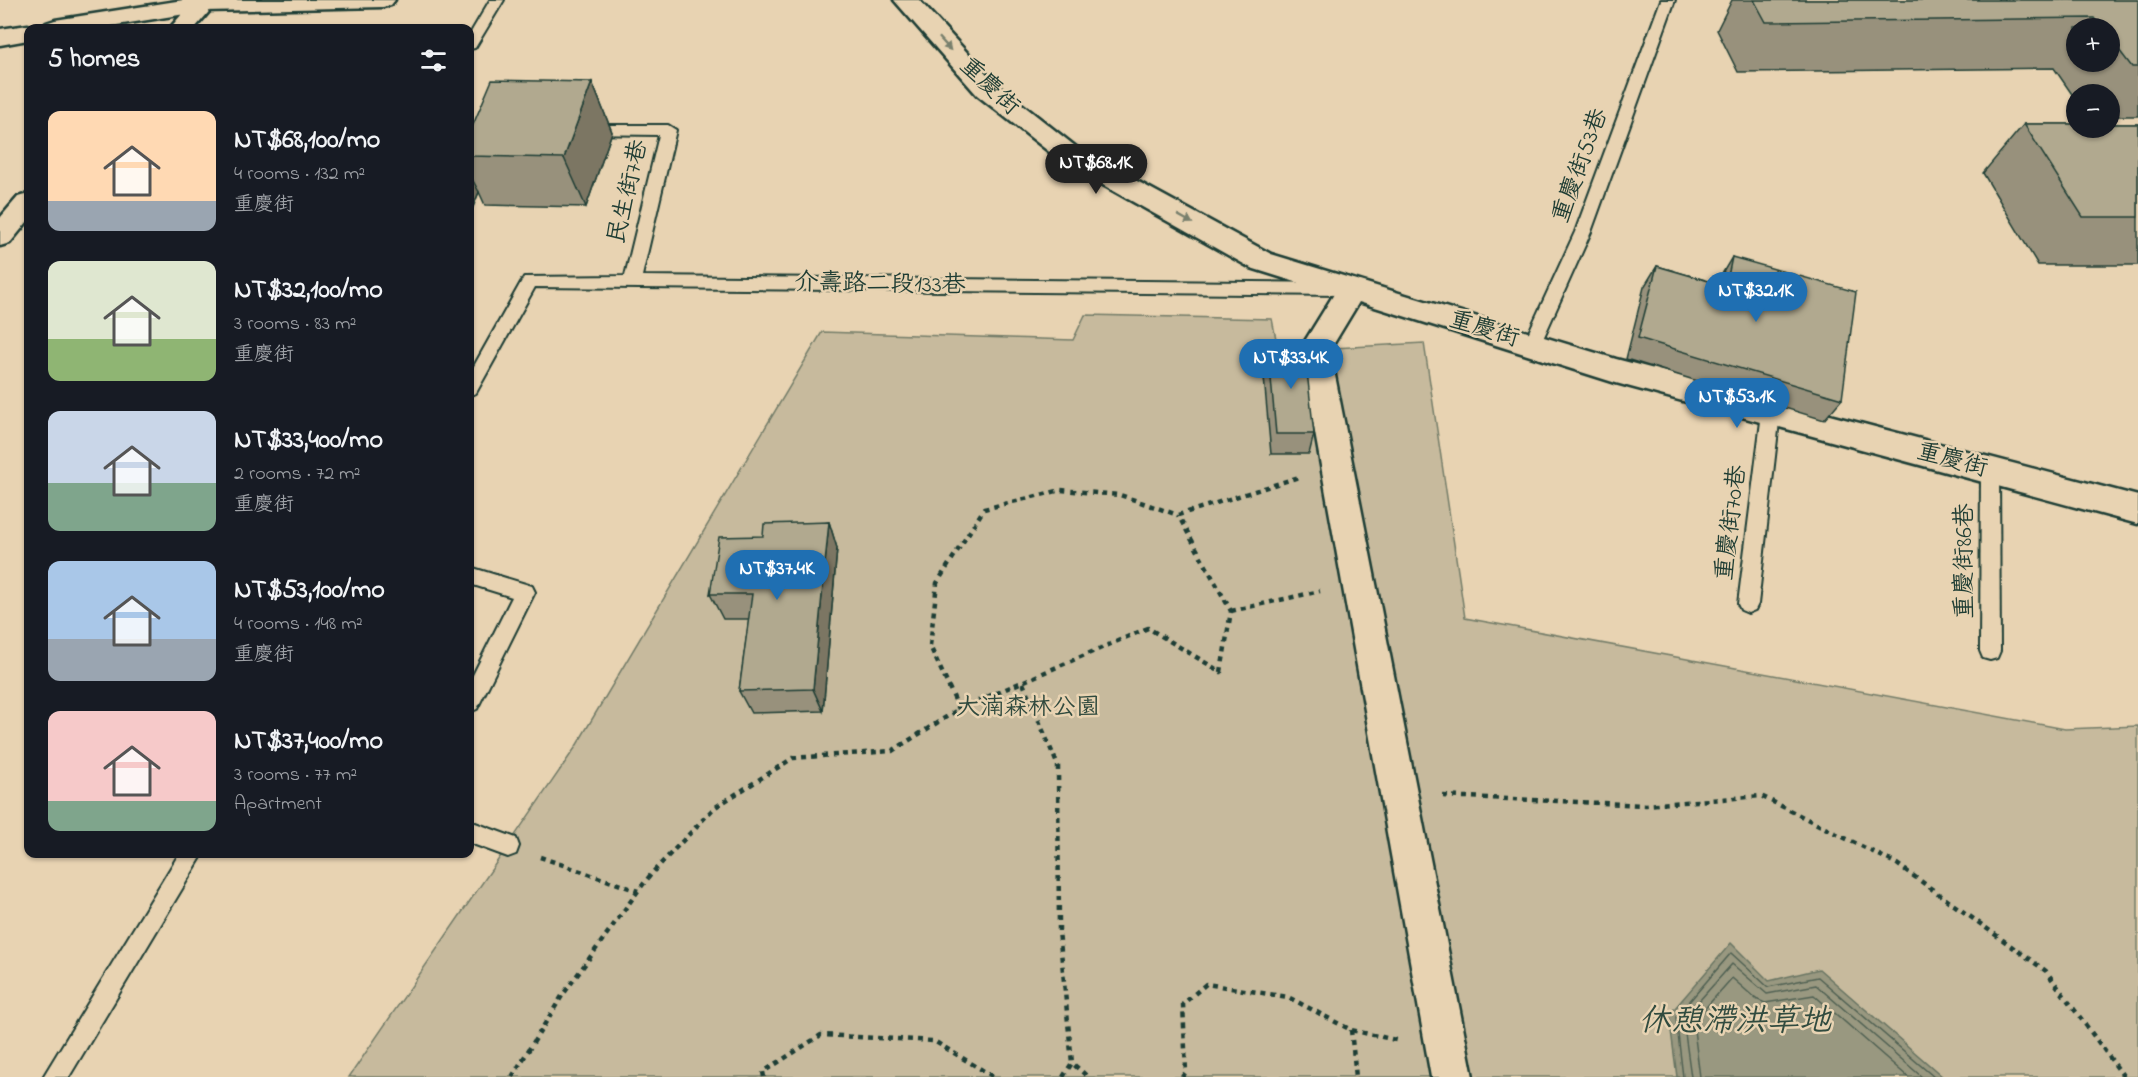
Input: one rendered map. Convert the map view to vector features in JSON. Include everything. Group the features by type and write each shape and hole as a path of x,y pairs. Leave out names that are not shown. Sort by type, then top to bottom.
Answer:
{"street":[{"path":"78,24 206,2 383,0"},
{"name":"重慶街","path":"906,0 986,89 1071,156 1261,261 1616,371 2138,510"},
{"path":"186,24 206,2"},
{"path":"0,38 24,34"},
{"path":"0,236 24,209"},
{"path":"1352,289 1315,349 1450,1064"}],"lane":[{"path":"474,38 497,0"},
{"name":"重慶街53巷","path":"1532,345 1583,232 1668,0"},
{"name":"民生街7巷","path":"574,130 668,130 632,282"},
{"name":"介壽路二段133巷","path":"474,381 530,281 1352,289"},
{"name":"重慶街70巷","path":"1748,604 1771,413"},
{"name":"重慶街86巷","path":"1990,471 1990,651"},
{"path":"474,577 525,592 474,694"},
{"path":"474,833 508,846"},
{"path":"55,1077 190,858"}],"path":[{"path":"959,710 930,646 937,584 984,509 1061,490 1120,495 1178,515 1337,466"},
{"path":"512,1077 562,996 652,873 714,808 793,758 892,751 959,710 1148,628 1221,672 1231,611 1178,515"},
{"path":"1231,611 1359,582"},
{"path":"1023,683 1058,766 1059,931 1072,1063 1063,1077"},
{"path":"1398,793 1646,805 1761,796 1897,864 2046,971 2124,1077"},
{"path":"508,846 638,891"},
{"path":"1182,1077 1186,1072 1183,1004 1206,984 1288,997 1351,1030 1450,1064"},
{"path":"1351,1030 1356,1077"},
{"path":"764,1077 764,1072 821,1035 934,1041 994,1077"},
{"path":"1072,1063 1088,1077"}],"green space":[{"name":"大湳森林公園","path":"1085,315 1272,319 1276,339 1315,349 1424,343 1465,618 2065,729 2138,726 2138,1077 349,1077 575,748 822,332 1073,340"}],"water":[{"name":"休憩滯洪草地","path":"1731,943 1769,981 1819,969 1943,1077 1677,1077 1669,1015"}],"building":[{"path":"1754,0 2138,0 2138,67 2132,67 2120,51 2120,18 1766,22"},
{"path":"492,80 592,82 564,158 474,156 474,123"},
{"path":"2024,124 2066,124 2066,138 2120,138 2120,124 2138,124 2138,217 2083,217"},
{"path":"1732,257 1856,292 1842,399 1638,338 1657,266 1726,286"},
{"path":"1268,345 1304,345 1314,434 1276,434"},
{"path":"829,522 813,689 739,691 752,594 710,594 719,537 763,536 764,524"}]}
